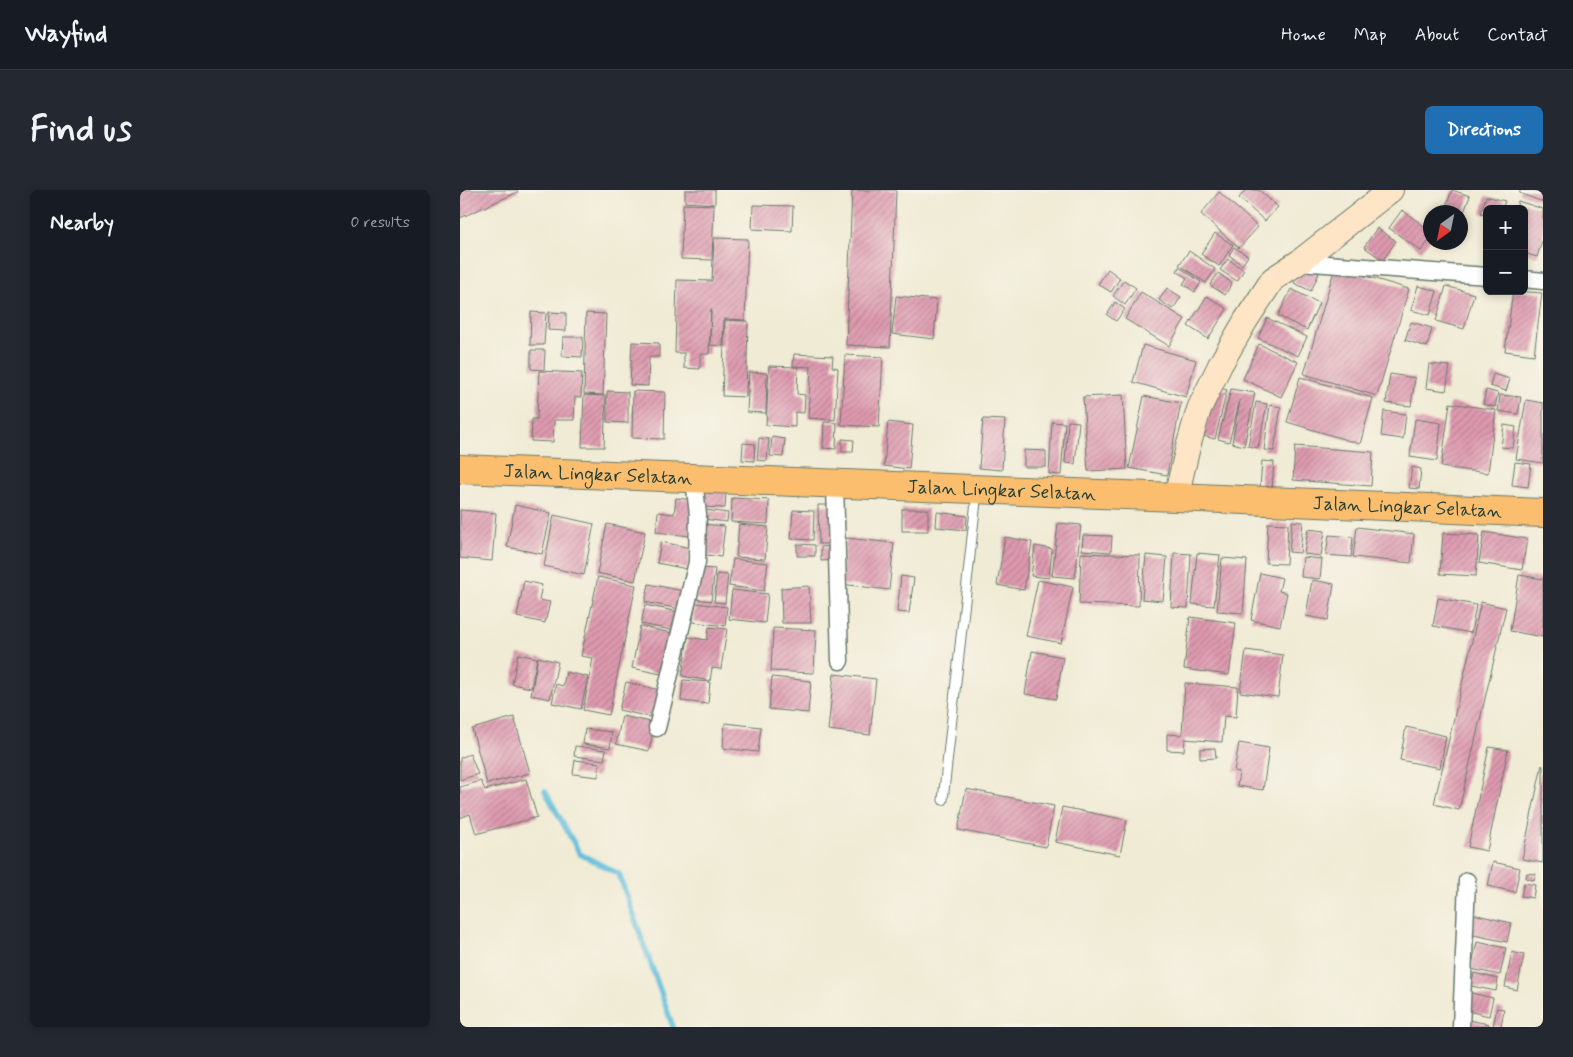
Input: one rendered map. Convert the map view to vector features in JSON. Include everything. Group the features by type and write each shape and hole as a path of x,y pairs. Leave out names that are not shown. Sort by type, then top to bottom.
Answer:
{"highway":[{"name":"Jalan Lingkar Selatan","path":"460,469 1543,513"}],"street":[{"path":"1176,497 1199,410 1220,365 1246,320 1274,279 1299,262 1391,190"},
{"path":"1299,262 1483,276"},
{"path":"1528,279 1543,281"},
{"path":"657,728 697,562 698,514 694,479"},
{"path":"835,484 840,660"},
{"path":"1461,1027 1467,882"}],"lane":[{"path":"942,800 977,489"}],"building":[{"path":"460,190 517,190 518,192 460,218"},
{"path":"685,190 715,190 715,204 685,202"},
{"path":"852,190 896,190 890,347 846,345"},
{"path":"1246,190 1259,190 1278,207 1265,221 1239,198"},
{"path":"1452,190 1470,196 1467,205 1447,205"},
{"path":"1521,190 1543,190 1543,202 1519,193"},
{"path":"1219,192 1258,227 1239,248 1201,214"},
{"path":"1486,196 1505,201 1504,205 1483,205"},
{"path":"1518,201 1543,209 1543,238 1537,257 1528,254 1528,205 1517,205"},
{"path":"683,204 714,205 712,260 681,259"},
{"path":"753,205 793,206 792,231 752,229"},
{"path":"1402,210 1423,225 1423,248 1421,251 1389,228"},
{"path":"1377,228 1396,241 1383,260 1364,247"},
{"path":"1215,233 1233,245 1219,266 1201,254"},
{"path":"714,238 748,239 745,320 724,319 723,346 710,345 711,309 709,354 700,354 700,369 684,368 684,353 675,353 677,280 712,281"},
{"path":"1234,247 1248,256 1242,265 1229,255"},
{"path":"1189,251 1215,269 1206,283 1179,265"},
{"path":"1228,259 1244,270 1237,281 1220,270"},
{"path":"1302,266 1319,273 1311,291 1294,283"},
{"path":"1179,267 1201,282 1195,292 1183,284 1187,278 1177,271"},
{"path":"1335,267 1409,289 1377,396 1304,374"},
{"path":"1108,269 1120,278 1111,292 1098,284"},
{"path":"1218,273 1232,283 1225,295 1210,285"},
{"path":"1124,280 1136,288 1125,305 1113,296"},
{"path":"1418,286 1437,291 1430,315 1411,310"},
{"path":"1446,286 1474,294 1464,329 1436,321"},
{"path":"1167,288 1181,297 1173,309 1159,300"},
{"path":"1291,289 1319,303 1307,330 1278,316"},
{"path":"1141,292 1185,319 1169,346 1125,319"},
{"path":"1528,292 1542,293 1534,355 1505,351 1512,295 1528,295"},
{"path":"896,296 937,300 934,339 892,334"},
{"path":"1207,296 1227,309 1208,339 1188,326"},
{"path":"1115,302 1125,309 1116,321 1107,315"},
{"path":"531,312 546,313 544,345 530,345"},
{"path":"549,312 566,313 566,331 548,330"},
{"path":"586,313 606,314 603,395 584,394"},
{"path":"1267,318 1307,337 1298,356 1258,338"},
{"path":"725,320 748,321 746,397 722,396"},
{"path":"1411,322 1432,328 1427,347 1405,340"},
{"path":"563,337 583,337 582,357 562,356"},
{"path":"632,342 659,343 659,357 649,357 648,386 630,385"},
{"path":"1259,344 1298,362 1281,397 1243,379"},
{"path":"1143,345 1196,360 1186,397 1133,382"},
{"path":"531,350 545,350 544,370 531,369"},
{"path":"794,354 833,356 832,367 838,368 835,420 808,418 811,367 793,366"},
{"path":"845,355 883,357 879,427 841,425"},
{"path":"1429,364 1450,366 1446,391 1426,388"},
{"path":"769,366 798,367 797,394 805,395 804,413 795,412 795,427 766,425"},
{"path":"539,371 582,373 581,397 575,397 574,420 554,420 553,442 531,441 532,419 537,419"},
{"path":"749,372 767,373 766,413 747,412"},
{"path":"1390,374 1415,378 1411,406 1386,403"},
{"path":"1493,374 1510,379 1506,391 1490,386"},
{"path":"1300,377 1373,398 1360,444 1287,422"},
{"path":"1215,387 1227,390 1215,439 1203,436"},
{"path":"1231,389 1255,393 1244,446 1232,443 1240,400 1229,442 1218,439"},
{"path":"1486,390 1498,393 1495,407 1483,404"},
{"path":"607,391 628,392 628,423 607,422"},
{"path":"633,391 665,392 664,439 632,438"},
{"path":"584,395 606,396 604,447 582,447"},
{"path":"1123,395 1127,469 1088,471 1083,397"},
{"path":"1500,395 1521,397 1518,414 1498,411"},
{"path":"1144,396 1181,403 1167,475 1129,468"},
{"path":"1526,400 1543,403 1543,463 1516,459"},
{"path":"1256,402 1267,404 1258,448 1248,446"},
{"path":"1450,403 1496,410 1488,473 1441,467"},
{"path":"1270,405 1281,407 1274,451 1264,450"},
{"path":"1384,411 1406,414 1403,439 1381,436"},
{"path":"983,419 1005,420 1002,470 979,468"},
{"path":"1415,419 1441,423 1437,461 1410,457"},
{"path":"1068,421 1079,422 1075,464 1065,463"},
{"path":"824,422 837,423 836,449 823,448"},
{"path":"888,422 913,425 909,469 884,466"},
{"path":"1052,422 1065,423 1061,475 1049,474"},
{"path":"1504,425 1516,427 1513,448 1501,447"},
{"path":"772,437 785,439 783,457 770,456"},
{"path":"759,438 769,439 767,461 757,460"},
{"path":"842,439 854,440 853,452 842,452"},
{"path":"743,443 755,444 754,461 742,460"},
{"path":"1295,446 1373,452 1371,486 1293,480"},
{"path":"1024,450 1046,451 1046,467 1024,467"},
{"path":"1262,461 1274,462 1272,489 1260,488"},
{"path":"1515,462 1531,464 1528,487 1512,485"},
{"path":"1412,467 1421,469 1419,489 1409,488"},
{"path":"703,491 726,492 725,508 702,507"},
{"path":"676,498 693,500 690,536 656,532 658,512 674,514"},
{"path":"732,498 769,500 768,524 731,522"},
{"path":"515,505 551,513 542,554 507,547"},
{"path":"818,505 831,505 832,544 819,544"},
{"path":"902,509 928,509 928,531 902,531"},
{"path":"460,510 496,513 492,561 460,558"},
{"path":"705,510 728,513 727,522 703,519"},
{"path":"793,510 814,511 813,540 791,539"},
{"path":"937,512 967,516 966,530 936,527"},
{"path":"554,515 594,524 584,575 544,566"},
{"path":"1292,521 1303,522 1300,553 1289,552"},
{"path":"1058,523 1081,525 1075,578 1052,576"},
{"path":"1268,523 1288,524 1286,564 1266,563"},
{"path":"607,524 645,532 635,581 597,573"},
{"path":"702,524 725,526 721,557 699,554"},
{"path":"739,524 768,527 765,559 736,557"},
{"path":"1357,527 1414,534 1411,563 1353,557"},
{"path":"1308,529 1325,531 1321,556 1304,554"},
{"path":"1484,532 1527,539 1522,570 1479,563"},
{"path":"1443,533 1479,535 1476,576 1440,574"},
{"path":"1083,535 1112,536 1111,552 1082,550"},
{"path":"1329,535 1353,537 1351,557 1326,555"},
{"path":"1005,537 1032,542 1024,590 997,585"},
{"path":"846,538 894,543 889,590 841,584"},
{"path":"661,542 691,548 687,569 657,563"},
{"path":"797,544 815,545 815,556 797,556"},
{"path":"834,546 835,560 821,561 821,547"},
{"path":"1035,546 1052,549 1049,578 1031,576"},
{"path":"1081,553 1140,555 1139,606 1079,604"},
{"path":"1174,553 1191,554 1188,608 1171,607"},
{"path":"1197,553 1220,555 1214,606 1192,604"},
{"path":"1146,555 1167,557 1163,601 1142,599"},
{"path":"1303,557 1322,559 1320,579 1301,577"},
{"path":"1222,558 1247,560 1243,613 1217,611"},
{"path":"733,559 768,563 764,591 729,586"},
{"path":"700,568 715,569 711,601 696,599"},
{"path":"1260,573 1282,578 1279,591 1287,593 1280,626 1251,620"},
{"path":"717,574 728,575 725,603 714,602"},
{"path":"1519,575 1543,579 1543,637 1510,631"},
{"path":"901,576 914,578 909,613 897,612"},
{"path":"598,577 636,585 609,715 583,710 593,658 581,656"},
{"path":"1038,580 1073,587 1061,643 1026,636"},
{"path":"1312,580 1334,584 1328,620 1306,616"},
{"path":"524,581 542,585 539,600 550,602 545,623 517,617"},
{"path":"649,584 683,591 680,609 645,602"},
{"path":"809,586 811,623 782,623 781,588"},
{"path":"732,590 768,594 765,623 729,619"},
{"path":"1438,598 1476,605 1471,633 1433,626"},
{"path":"1481,602 1506,608 1459,810 1434,804"},
{"path":"695,603 727,607 725,626 693,622"},
{"path":"645,605 679,612 676,631 641,624"},
{"path":"1190,617 1236,623 1229,675 1184,669"},
{"path":"640,626 675,634 666,675 632,668"},
{"path":"709,627 727,629 721,669 712,668 710,681 682,676 688,637 707,640"},
{"path":"773,628 816,630 814,673 771,671"},
{"path":"1246,650 1283,655 1278,697 1240,692"},
{"path":"1032,651 1063,657 1056,699 1025,694"},
{"path":"518,654 537,658 531,688 512,684"},
{"path":"538,657 558,662 550,699 531,695"},
{"path":"566,672 588,677 581,709 552,703 556,684 563,686"},
{"path":"834,674 876,679 870,735 828,730"},
{"path":"772,677 811,681 808,713 769,709"},
{"path":"683,680 710,682 708,704 681,701"},
{"path":"626,682 660,690 654,718 619,710"},
{"path":"1185,683 1238,687 1236,717 1224,716 1222,742 1185,739 1184,751 1167,750 1167,734 1182,735"},
{"path":"622,716 655,723 649,751 616,744"},
{"path":"514,717 530,773 487,784 472,729"},
{"path":"725,723 761,727 758,752 723,748"},
{"path":"1406,727 1446,736 1440,768 1400,760"},
{"path":"585,729 612,732 610,748 583,744"},
{"path":"1239,743 1269,748 1263,790 1237,786 1239,772 1234,771"},
{"path":"575,746 606,750 604,760 574,756"},
{"path":"1489,747 1508,750 1487,851 1468,847"},
{"path":"1215,748 1216,758 1200,759 1200,749"},
{"path":"470,754 478,774 460,780 460,758"},
{"path":"575,760 600,763 598,777 573,774"},
{"path":"1543,766 1543,863 1522,859"},
{"path":"526,779 537,817 476,834 470,814 460,818 460,787 481,781 485,790"},
{"path":"966,789 1054,806 1046,847 958,830"},
{"path":"1062,807 1127,820 1120,855 1055,842"},
{"path":"1493,862 1520,868 1515,892 1488,886"},
{"path":"1527,873 1536,874 1534,880 1526,878"},
{"path":"1524,883 1535,885 1533,898 1521,896"},
{"path":"1473,914 1511,923 1507,942 1469,934"},
{"path":"1477,942 1506,948 1500,975 1471,969"},
{"path":"1512,952 1524,955 1517,990 1505,987"},
{"path":"1474,973 1498,979 1496,991 1471,986"},
{"path":"1467,992 1493,998 1489,1016 1464,1010"},
{"path":"1497,1008 1504,1009 1501,1027 1493,1026"},
{"path":"1468,1020 1489,1024 1489,1027 1466,1027"}],"waterway":[{"path":"545,791 580,854 619,874 673,1027"}]}
